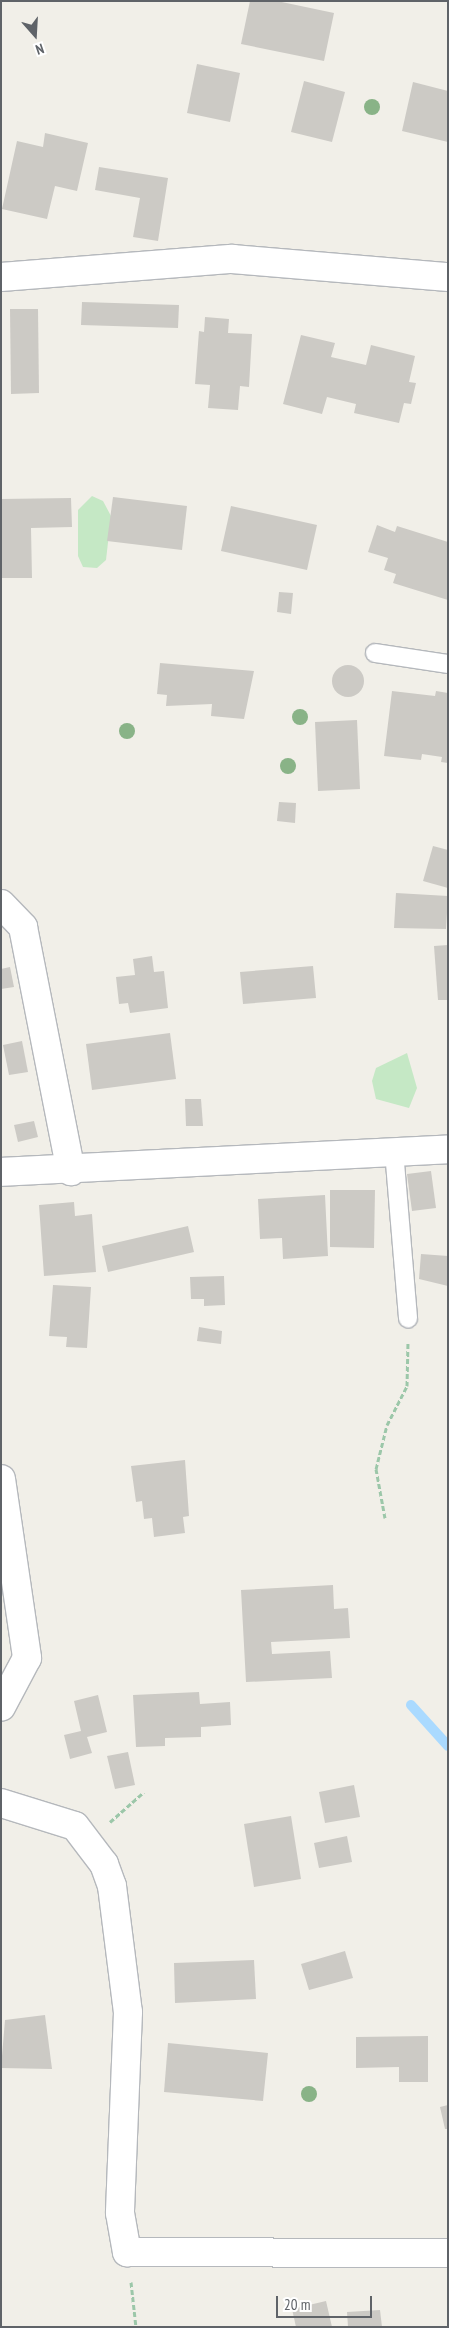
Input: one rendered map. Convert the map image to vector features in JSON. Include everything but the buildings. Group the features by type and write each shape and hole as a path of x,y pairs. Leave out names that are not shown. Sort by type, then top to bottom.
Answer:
{"street":[{"path":"1,276 232,259 448,277"},
{"path":"1,904 22,927 71,1171"},
{"path":"1,1172 71,1171 227,1157 448,1149"},
{"path":"1,1479 27,1658 1,1707"},
{"path":"1,1803 75,1826 104,1864 112,1886 128,2012 120,2213 127,2252 448,2253"}],"lane":[{"path":"375,653 448,664"},
{"path":"394,1151 408,1318"}],"path":[{"path":"385,1518 376,1469 387,1425 407,1386 408,1318"},
{"path":"87,1842 144,1792"},
{"path":"127,2252 136,2327"}],"green space":[{"path":"92,496 103,501 111,516 106,560 97,568 83,567 78,556 78,510"},
{"path":"407,1053 417,1088 409,1108 376,1099 372,1081 376,1068"}],"waterway":[{"path":"411,1705 448,1746"}]}
